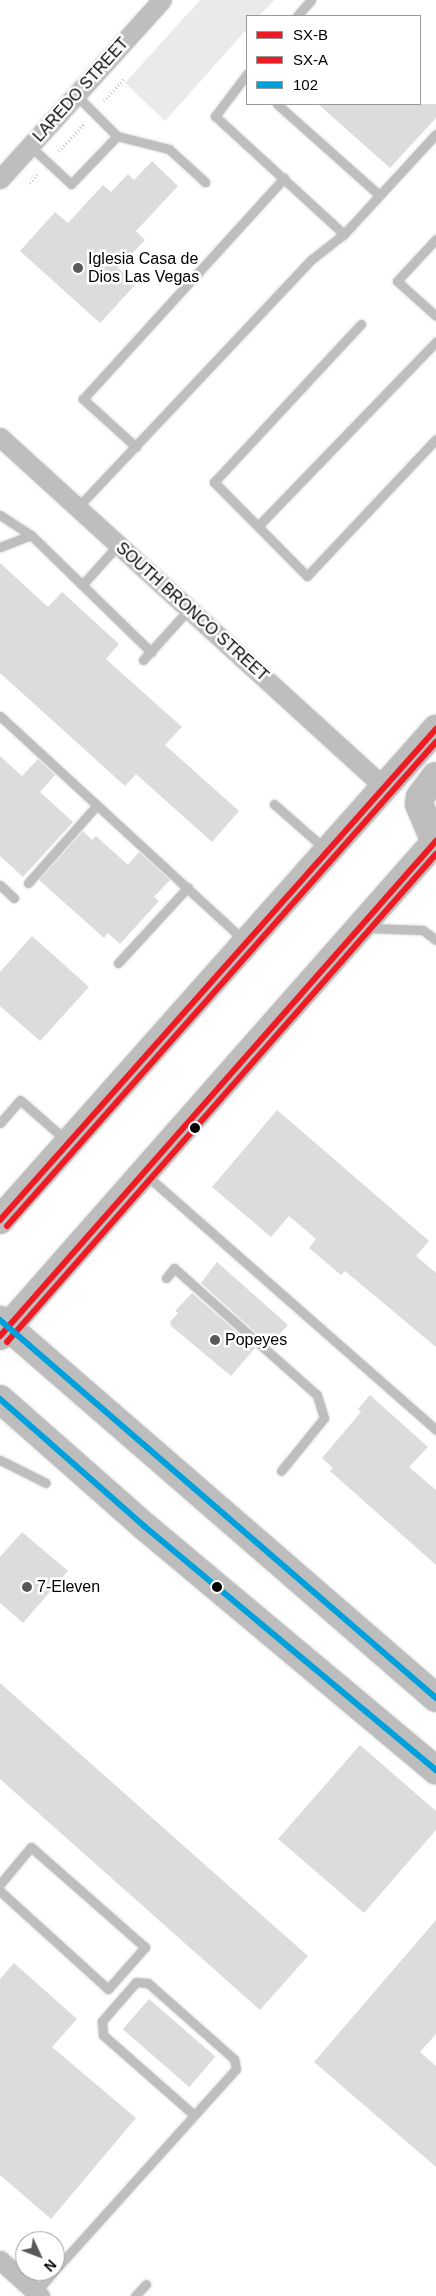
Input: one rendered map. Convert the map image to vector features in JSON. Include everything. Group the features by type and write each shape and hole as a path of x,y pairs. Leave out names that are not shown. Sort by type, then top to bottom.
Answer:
{"main road":[{"path":"7,1208 69,1142 436,729"},
{"path":"436,776 420,797 419,804 436,843 3,1328 436,1698"},
{"path":"0,1399 144,1526 436,1770"}],"street":[{"name":"LAREDO STREET","path":"0,179 162,0"},
{"name":"SOUTH BRONCO STREET","path":"0,438 384,787"},
{"path":"0,2260 38,2294"}],"lane":[{"path":"298,15 311,0"},
{"path":"246,77 215,116 344,234"},
{"path":"76,95 117,136 169,150 204,182"},
{"path":"278,105 379,195"},
{"path":"78,507 312,259 344,234 436,134"},
{"path":"30,146 71,184 117,136"},
{"path":"136,447 83,399 284,178"},
{"path":"436,239 397,281 436,316"},
{"path":"361,324 214,482 259,525 307,576 436,439"},
{"path":"259,525 436,342"},
{"path":"0,515 31,535 151,652"},
{"path":"0,547 31,535"},
{"path":"82,585 118,545"},
{"path":"143,660 189,609"},
{"path":"0,716 246,942"},
{"path":"28,883 97,804"},
{"path":"274,804 327,850"},
{"path":"0,885 14,898"},
{"path":"118,963 188,887"},
{"path":"359,928 423,930 436,940"},
{"path":"0,1123 20,1100 69,1142"},
{"path":"143,1172 436,1430"},
{"path":"166,1278 174,1268 317,1394 324,1418 281,1471"},
{"path":"0,1460 46,1483"},
{"path":"0,1884 31,1847 145,1947 108,1989 0,1891"},
{"path":"65,2260 236,2069 234,2058 148,1983 136,1982 102,2021 103,2035 194,2115"},
{"path":"38,2294 48,2281"},
{"path":"134,2296 146,2284"}],"path":[{"path":"30,183 125,78"}],"shaded area":[{"path":"200,0 274,0 260,15 246,15 246,30 165,121 125,83"}],"building":[{"path":"436,104 436,118 390,168 319,105"},
{"path":"152,161 178,186 136,231 145,240 118,268 136,284 100,323 20,251 55,212 68,223 103,185 111,192 128,174 134,180"},
{"path":"0,563 48,607 62,592 119,644 106,659 182,727 165,745 239,811 212,842 136,774 125,786 0,673"},
{"path":"0,756 22,776 38,759 55,775 40,792 73,822 23,877 0,856"},
{"path":"83,831 92,840 96,836 128,865 139,852 170,880 154,897 159,901 120,944 108,933 104,938 39,880"},
{"path":"32,936 89,987 40,1041 0,1006 0,972"},
{"path":"277,1110 429,1241 416,1256 436,1273 436,1347 345,1271 341,1275 309,1248 316,1239 289,1216 271,1237 212,1187"},
{"path":"217,1262 288,1325 274,1340 268,1334 263,1339 201,1283"},
{"name":"Popeyes","path":"192,1293 255,1348 231,1376 171,1326 170,1322 178,1313 175,1311"},
{"path":"370,1395 428,1447 409,1467 436,1490 436,1565 330,1471 333,1468 322,1458 361,1412 358,1409"},
{"name":"7-Eleven","path":"22,1532 68,1571 23,1623 0,1603 0,1557"},
{"path":"0,1683 308,1956 260,2010 0,1779"},
{"path":"360,1745 436,1811 436,1830 364,1913 278,1839"},
{"path":"436,1920 436,2034 420,2052 436,2066 436,2167 314,2062"},
{"path":"14,1963 77,2019 52,2047 136,2118 51,2219 0,2175 0,1979"},
{"path":"149,1999 215,2057 189,2087 123,2029"}],"transit line":[{"name":"SX-B","path":"0,1220 436,729"},
{"name":"SX-A","path":"7,1226 436,742"},
{"name":"SX-B","path":"0,1336 436,841"},
{"name":"SX-A","path":"7,1342 436,854"},
{"name":"102","path":"0,1320 436,1698"},
{"name":"102","path":"0,1399 144,1526 436,1770"}],"place":[{"name":"Iglesia Casa de Dios Las Vegas","path":"78,268"},
{"name":"Popeyes","path":"215,1340"},
{"name":"7-Eleven","path":"27,1587"}]}
